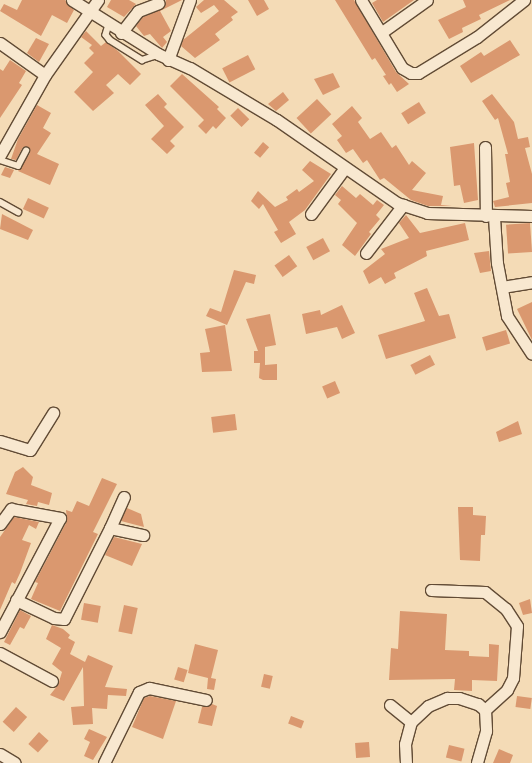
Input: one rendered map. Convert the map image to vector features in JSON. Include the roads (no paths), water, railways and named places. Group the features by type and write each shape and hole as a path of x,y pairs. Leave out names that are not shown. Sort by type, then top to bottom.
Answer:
{"street":[{"path":"72,0 109,25 163,57 190,68 277,120 344,169 403,204 427,213 532,216"},
{"path":"0,155 45,75 98,0"},
{"path":"163,57 190,0"},
{"path":"362,0 402,68 411,73 418,73 477,37 524,0"},
{"path":"382,32 427,0"},
{"path":"121,32 138,11 159,3"},
{"path":"0,43 45,75"},
{"path":"485,147 490,216 507,316 532,354"},
{"path":"311,214 344,169"},
{"path":"366,253 403,204"},
{"path":"502,287 532,282"},
{"path":"0,441 30,450 53,413"},
{"path":"16,600 54,618 64,619 124,497"},
{"path":"0,524 11,509 60,518 0,632"},
{"path":"110,528 143,535"},
{"path":"431,590 485,592 514,620 518,633 513,678 508,690 485,710"},
{"path":"0,653 52,681"},
{"path":"104,763 139,692 149,688 206,700"},
{"path":"406,763 405,744 411,722 428,706 447,698 468,700 485,710"},
{"path":"390,705 411,722"},
{"path":"477,763 486,731 485,710"},
{"path":"0,754 15,763"}],"lane":[{"path":"109,25 106,35 110,40 142,60 163,57"},
{"path":"0,160 18,166 26,151"},
{"path":"0,202 18,212"}]}
